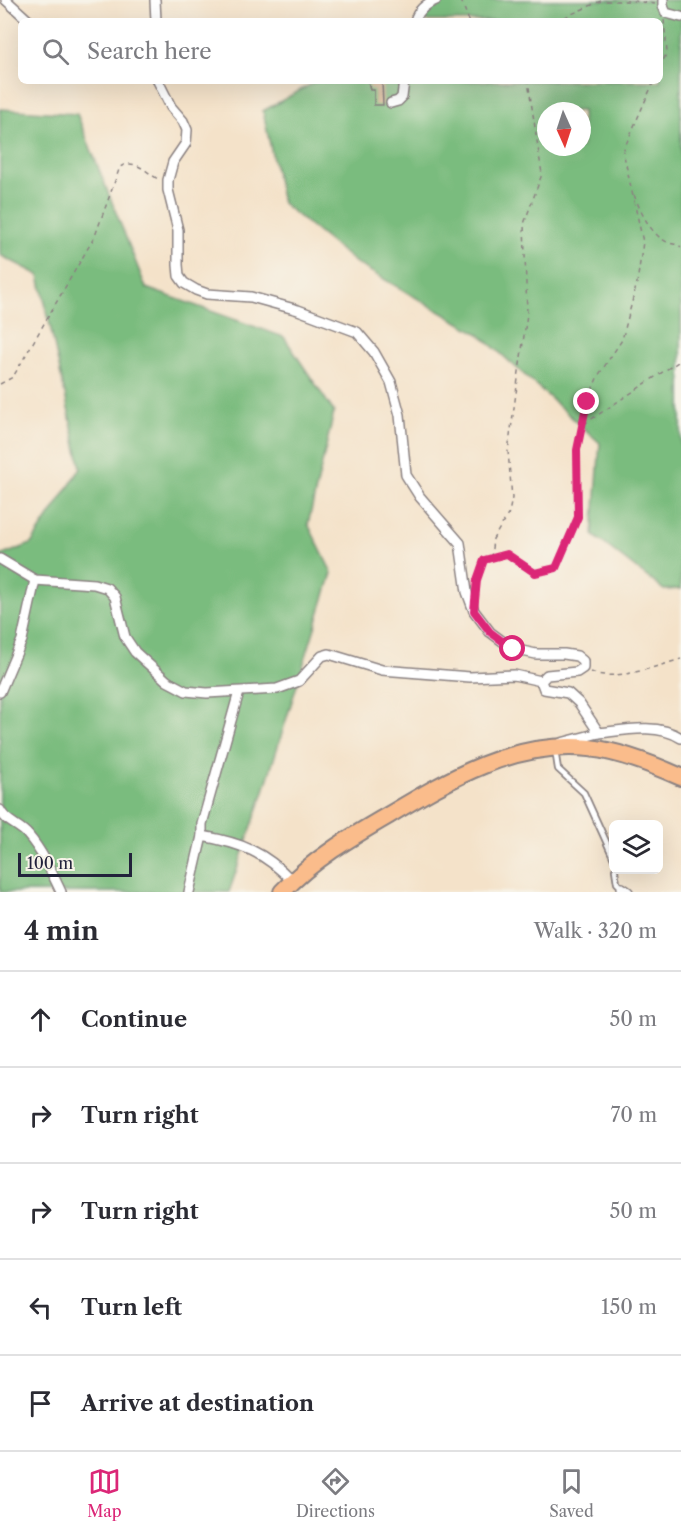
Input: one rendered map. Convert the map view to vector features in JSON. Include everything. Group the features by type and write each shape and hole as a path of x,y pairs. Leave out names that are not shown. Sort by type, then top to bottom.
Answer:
{"highway":[{"path":"287,886 319,859 358,833 443,783 490,762 520,753 555,747 591,748 648,763 681,777"}],"street":[{"path":"6,0 26,18"},
{"path":"155,0 156,18"},
{"path":"416,18 417,13 428,3 436,0"},
{"path":"663,3 666,13 681,17"},
{"path":"160,84 171,107 183,121 187,130 186,143 173,162 168,180 168,190 178,230 178,265 184,283 196,291 207,294 251,297 298,310 357,333 374,352 391,382 399,415 406,475 420,497 460,543 467,592 474,611 490,632 513,649 536,654 577,656 583,661 583,668 577,672 547,675 541,681"},
{"path":"391,103 402,97 404,84"},
{"path":"0,559 35,580 94,584 106,588 115,597 125,637 135,652 168,681 186,691 207,693 277,690 299,681 322,656 329,654 382,670 470,677 514,675 541,681"},
{"path":"0,693 22,640 35,580"},
{"path":"541,681 543,689 568,693 579,704 599,733"},
{"path":"189,892 202,837 202,824 239,692"},
{"path":"555,747 564,741 599,733 637,729 671,732 681,738"},
{"path":"0,810 2,815 26,832 38,848 61,892"},
{"path":"202,837 228,841 260,853 280,867 287,886"}],"lane":[{"path":"555,747 558,769 584,793 609,849"},
{"path":"616,874 617,883 625,890"}],"path":[{"path":"462,0 468,18"},
{"path":"563,18 601,1 663,3 668,52 663,62"},
{"path":"491,558 494,539 509,513 512,498 508,451 527,314 524,224 542,174 528,84"},
{"path":"474,611 477,580 484,560 507,554 535,573 556,568 578,517 577,450 587,402 598,376 622,340 637,283 643,242 623,151 653,84"},
{"path":"0,384 14,377 95,236 120,167 126,163 133,164 144,168 157,179 168,180"},
{"path":"632,191 642,214 652,229 667,242 678,244 681,247"},
{"path":"583,425 681,360"},
{"path":"583,668 597,674 633,673 681,659"}],"green space":[{"path":"435,0 681,0 681,589 664,590 593,535 600,443 479,334 356,263 282,203 263,111 312,84 663,84 663,18 426,18"},
{"path":"0,109 77,114 146,288 284,337 334,412 308,524 332,573 263,794 229,892 0,892 0,556 31,544 81,468 39,275 0,255"}],"building":[{"path":"369,84 382,84 383,105 374,105 374,90 370,90"}],"route":[{"path":"513,649 490,632 474,611 477,580 484,560 507,554 535,573 556,568 578,517 577,450 587,402"}]}
